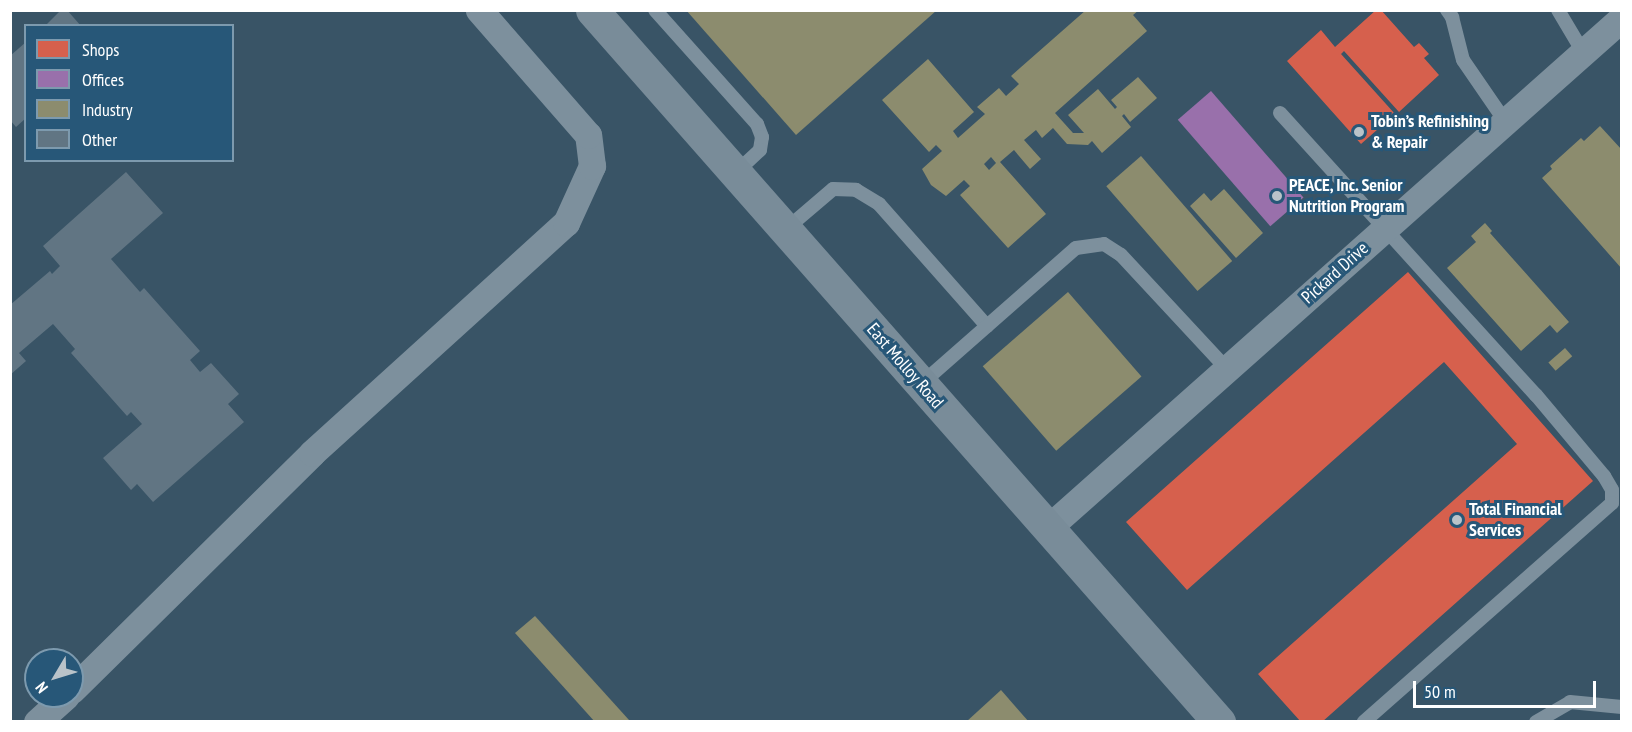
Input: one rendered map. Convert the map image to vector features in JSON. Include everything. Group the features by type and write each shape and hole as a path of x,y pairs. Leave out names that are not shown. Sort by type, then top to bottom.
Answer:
{"street":[{"path":"84,678 312,453 566,223 592,166 588,135 479,10"},
{"name":"East Molloy Road","path":"592,10 1219,722"},
{"name":"Pickard Drive","path":"1048,528 1622,18"},
{"path":"37,722 53,708"}],"lane":[{"path":"655,10 757,124 762,137 760,150 735,173"},
{"path":"1447,10 1452,17 1463,60 1505,122"},
{"path":"1558,10 1583,52"},
{"path":"1280,113 1383,230 1536,395 1604,476 1611,490 1612,502 1364,722"},
{"path":"785,230 833,189 856,190 879,204 987,326"},
{"path":"921,384 1076,248 1104,244 1121,255 1227,369"},
{"path":"1536,722 1570,702 1622,707"}],"building: Shops":[{"path":"1376,10 1381,10 1414,47 1419,43 1429,54 1424,58 1439,75 1399,112 1344,51 1341,54 1395,114 1361,144 1287,61 1321,30 1335,47"},
{"path":"1408,272 1593,481 1322,722 1301,722 1258,674 1517,444 1444,362 1187,590 1126,522"}],"building: Offices":[{"path":"1211,91 1304,197 1270,226 1178,120"}],"building: Industry":[{"path":"686,10 937,10 796,135"},
{"path":"1086,10 1139,10 1133,15 1147,31 1055,113 1073,133 1084,133 1068,115 1098,89 1115,109 1117,107 1111,100 1138,77 1157,98 1130,122 1124,114 1122,116 1131,127 1102,153 1092,141 1088,145 1067,144 1053,128 1042,138 1036,130 1024,140 1041,159 1030,169 1014,150 1000,162 1046,214 1008,248 960,195 970,186 964,180 946,196 931,185 922,169 942,151 936,145 929,152 882,100 928,59 974,112 953,131 958,138 985,114 977,107 999,88 1006,96 1019,84 1011,76","holes":["991,157 996,163 989,170 984,164"]},
{"path":"1600,126 1622,150 1622,269 1542,178 1552,169 1550,166 1581,138 1584,141"},
{"path":"1141,156 1232,261 1197,291 1106,186"},
{"path":"1224,189 1263,233 1236,258 1190,206 1204,193 1211,201"},
{"path":"1485,223 1492,231 1490,233 1569,322 1557,333 1550,325 1521,351 1447,268 1476,242 1471,236"},
{"path":"1068,292 1141,377 1056,451 983,366"},
{"path":"1565,348 1572,356 1556,371 1548,362"},
{"path":"535,616 629,720 627,722 595,722 515,633"},
{"path":"1001,690 1029,722 966,722"}],"building: Other":[{"path":"61,10 67,10 79,24 47,24"},
{"path":"24,44 24,120 16,127 10,120 10,56"},
{"path":"126,172 163,213 111,259 140,292 144,288 200,351 190,360 200,372 211,363 239,394 228,404 244,422 153,502 137,484 131,490 103,458 142,424 131,412 127,416 71,353 75,349 53,324 19,353 26,361 10,375 10,305 50,271 52,274 60,266 43,246"}],"place":[{"name":"Tobin’s Refinishing & Repair","path":"1359,132"},
{"name":"PEACE, Inc. Senior Nutrition Program","path":"1277,196"},
{"name":"Total Financial Services","path":"1457,520"}]}
